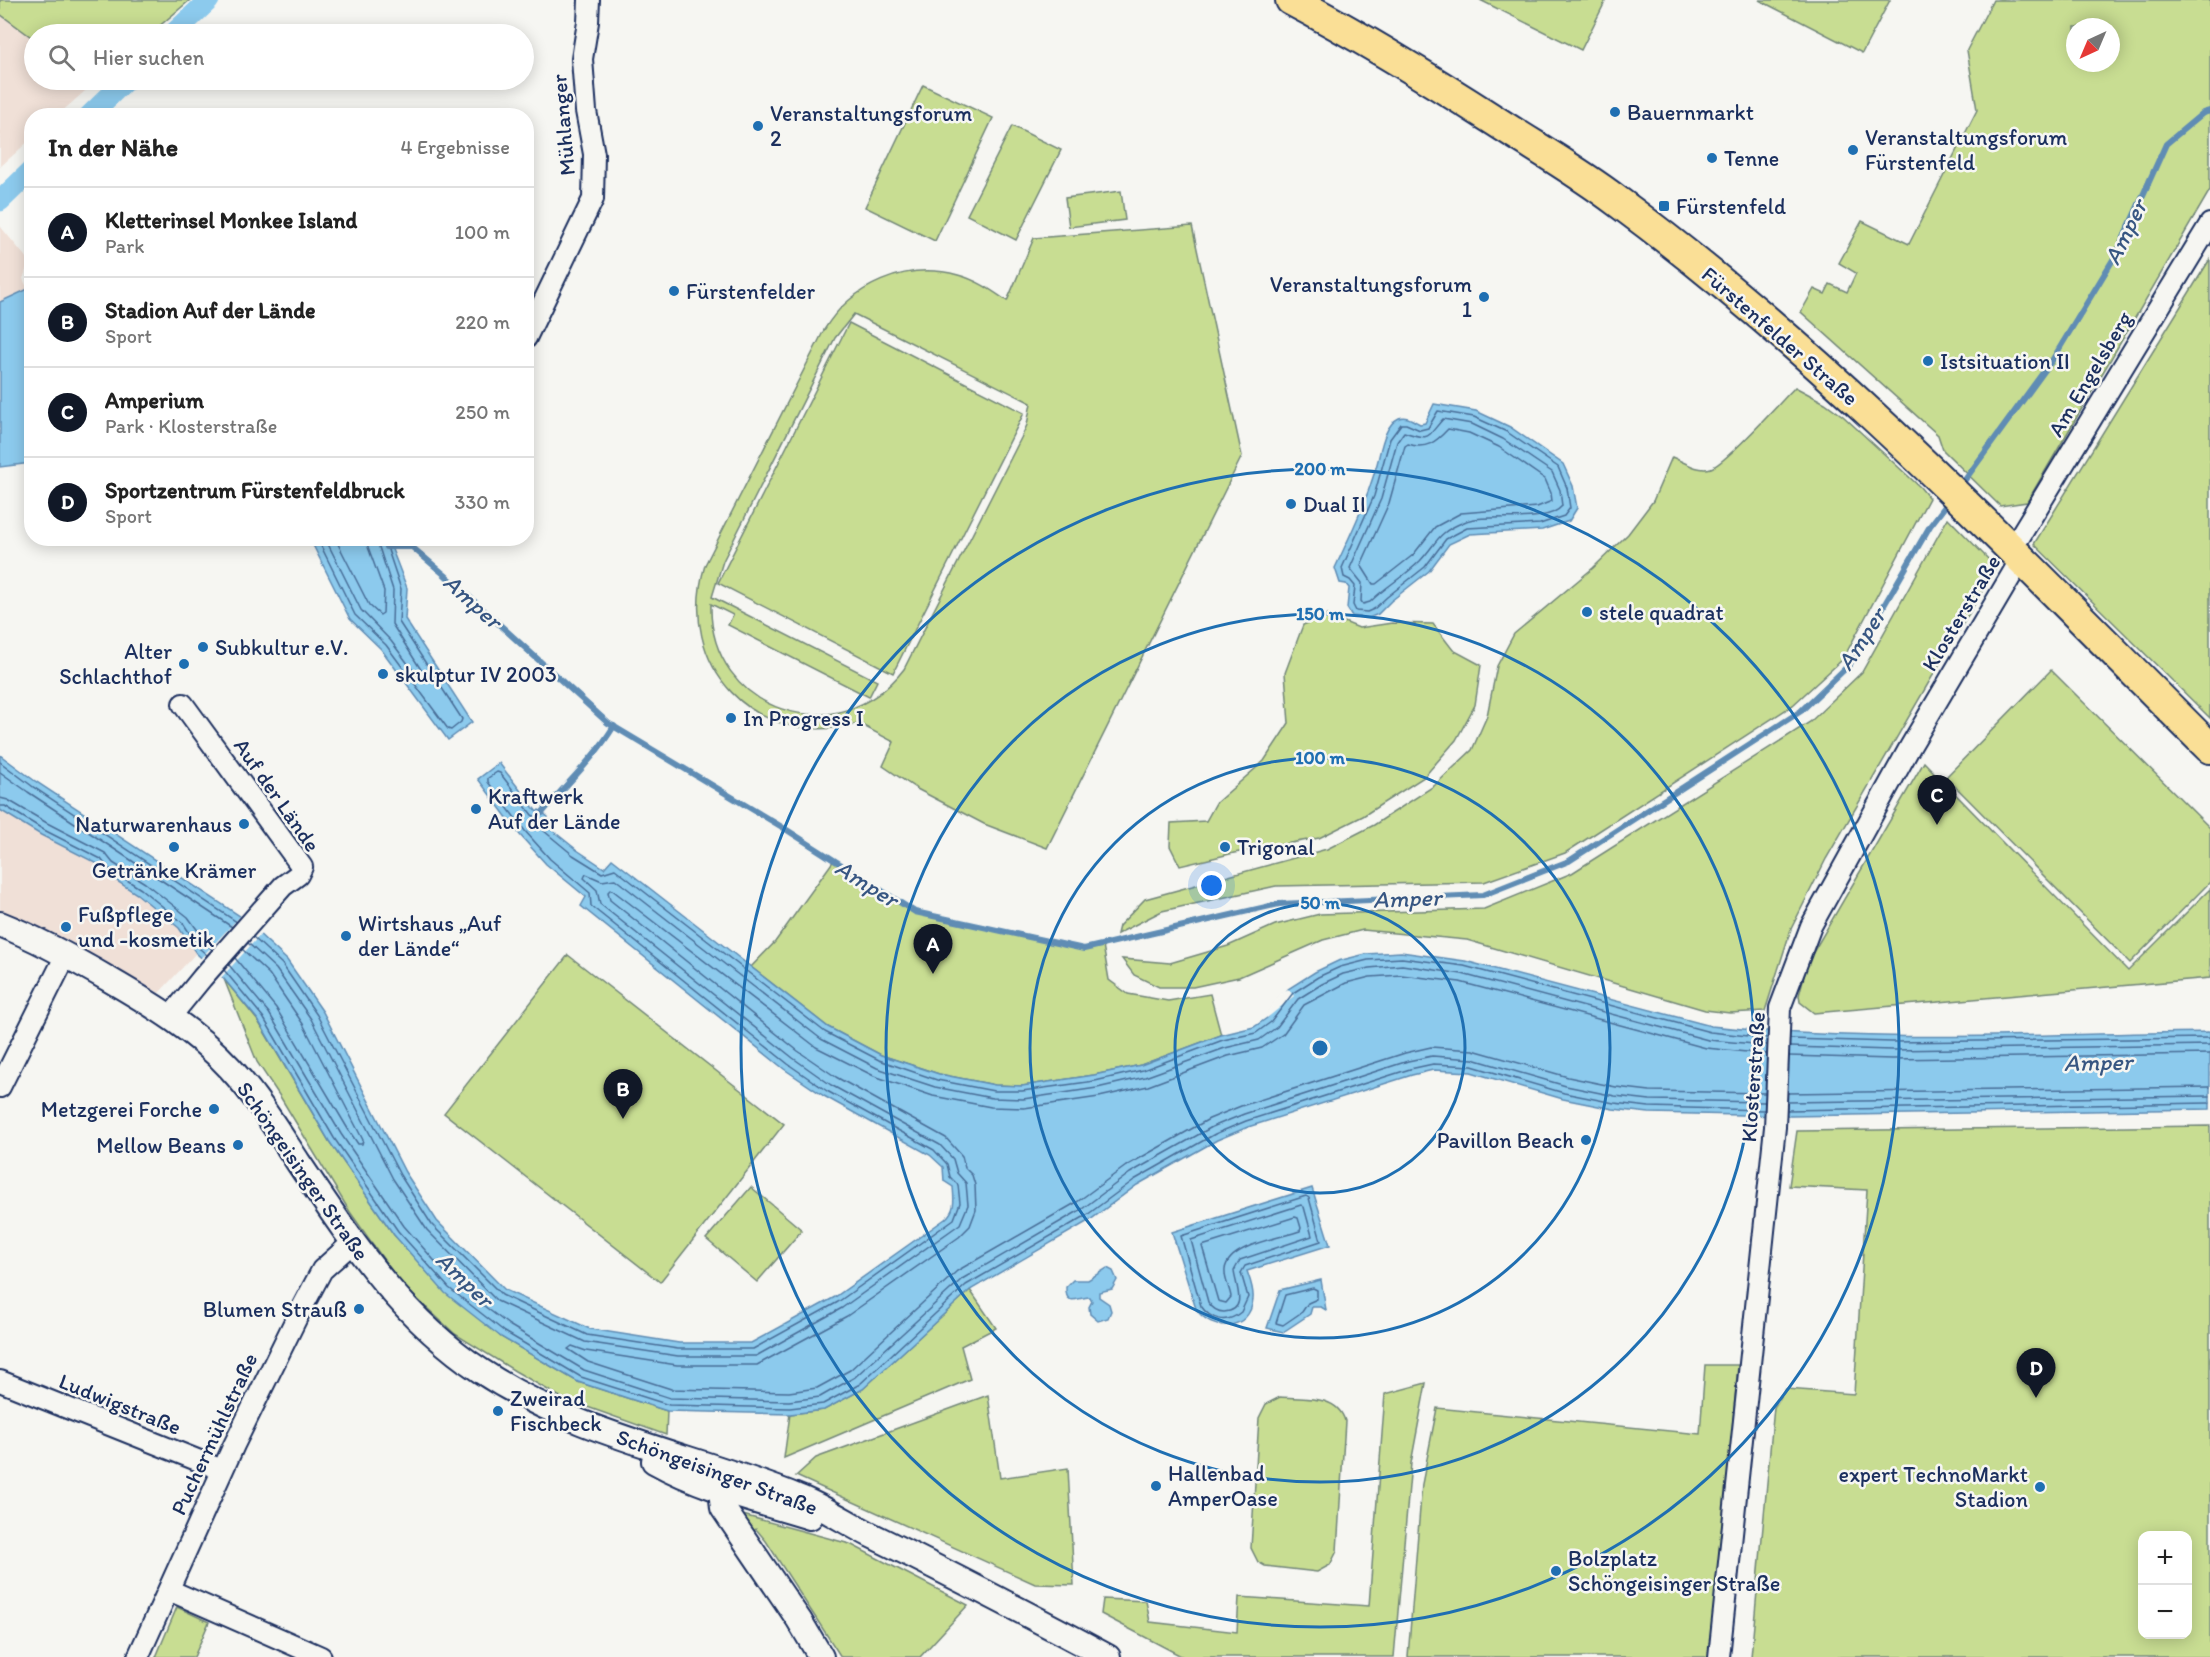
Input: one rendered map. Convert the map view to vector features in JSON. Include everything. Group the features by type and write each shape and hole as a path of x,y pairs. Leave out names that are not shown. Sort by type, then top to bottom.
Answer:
{"main road":[{"name":"Fürstenfelder Straße","path":"1291,0 1390,54 1615,199 1666,239 1805,354 1932,473 2210,748"}],"street":[{"name":"Mühlanger","path":"534,321 593,199 594,154 586,111 582,59 590,0"},
{"name":"Am Engelsberg","path":"2015,554 2020,536 2210,224"},
{"name":"Klosterstraße","path":"1719,1657 1775,1116 1780,1008 1811,926 2015,554"},
{"name":"Auf der Lände","path":"171,1016 283,886 298,875 302,867 183,704"},
{"name":"Schöngeisinger Straße","path":"0,924 66,955 171,1016 229,1067 246,1087 352,1243 403,1305 441,1342 483,1372 676,1473 721,1490 869,1534"},
{"path":"0,1087 66,955"},
{"name":"Puchermühlstraße","path":"138,1657 222,1470 276,1357 322,1270 352,1243"},
{"name":"Ludwigstraße","path":"0,1381 222,1470"},
{"name":"Schöngeisinger Straße","path":"597,1430 801,1498 937,1566 1108,1657"},
{"path":"721,1490 723,1508 799,1620 821,1657"},
{"path":"169,1590 321,1657"}],"shaded area":[{"path":"0,14 24,32 24,90 86,90 66,108 24,108 24,145 0,167"},
{"path":"0,226 24,255 24,291 0,302"},
{"path":"0,810 41,835 98,864 103,872 137,894 179,928 196,953 159,993 71,942 0,912"}],"green space":[{"path":"0,0 190,0 162,24 24,24 24,32 0,14"},
{"path":"1480,0 1606,0 1581,50"},
{"path":"1759,0 1890,0 1862,53"},
{"path":"1993,0 2210,0 2210,190 2027,502 2000,506 1943,450 1938,435 1801,312 1814,289 1825,294 1830,284 1847,292 1856,273 1839,263 1862,221 1909,244 1977,110 1967,50"},
{"path":"923,85 993,118 935,241 865,207"},
{"path":"1012,126 1061,150 1016,240 967,215"},
{"path":"1121,191 1125,220 1069,227 1065,198"},
{"path":"1192,226 1242,456 1047,848 984,824 917,789 883,766 894,742 858,723 821,729 786,725 756,712 732,692 713,667 702,636 699,602 705,565 824,330 835,314 849,300 882,280 919,271 938,271 965,277 1007,301 1034,238","holes":["854,314 1031,403 1027,425 1021,438 904,669 877,695 846,710 813,714 782,709 753,694 731,671 716,641 711,604 733,615 728,625 869,697 877,681 712,597 723,561 835,338"]},
{"path":"2210,259 2210,718 2034,544"},
{"path":"849,323 1024,413 893,673 718,583"},
{"path":"1795,387 1825,403 1843,416 1929,498 1843,659 1793,705 1565,853 1484,882 1276,886 1162,911 1117,934 1119,926 1145,899 1327,849 1374,825 1434,786 1472,750 1487,716 1497,666 1514,634 1593,568 1628,534 1653,501 1672,457 1701,469 1711,468 1728,456 1753,432"},
{"path":"1948,518 1996,567 1826,859 1791,929 1765,1011 1730,1013 1705,1010 1467,940 1363,930 1323,940 1239,977 1193,987 1159,987 1134,975 1122,959 1170,963 1228,946 1275,925 1320,914 1484,909 1572,873 1810,722 1862,672"},
{"path":"1327,615 1359,628 1392,623 1433,624 1453,650 1481,665 1475,705 1456,740 1424,777 1363,816 1319,838 1234,853 1180,866 1170,846 1171,823 1206,821 1216,803 1264,761 1289,723 1285,673 1303,625"},
{"path":"2051,670 2210,828 2210,882 2130,963 1946,777"},
{"path":"1924,762 2128,971 2210,889 2210,978 1814,1013 1800,1002 1799,995 1808,961"},
{"path":"834,860 915,912 1084,949 1103,945 1109,980 1128,994 1168,1001 1210,994 1221,1035 1141,1065 1022,1086 995,1085 939,1074 881,1055 828,1027 751,967 775,942"},
{"path":"568,955 784,1124 660,1282 444,1113"},
{"path":"224,979 258,1021 329,1141 394,1235 501,1337 578,1382 667,1411 666,1435 562,1398 455,1334 401,1284 350,1212 257,1062"},
{"path":"2210,1126 2210,1657 1751,1657 1774,1407 1786,1389 1854,1394 1867,1190 1789,1186 1797,1131"},
{"path":"751,1187 802,1230 757,1282 706,1239"},
{"path":"970,1290 996,1328 961,1346 970,1379 784,1458 790,1414 824,1410 863,1389"},
{"path":"1705,1365 1738,1365 1711,1657 1408,1657 1422,1484 1437,1408 1700,1434"},
{"path":"1426,1383 1411,1463 1394,1657 1183,1657 1101,1614 1103,1599 1146,1601 1150,1622 1237,1632 1239,1597 1369,1606 1385,1394"},
{"path":"988,1395 1000,1478 1068,1468 1074,1585 1035,1584 796,1476 816,1458"},
{"path":"1280,1397 1309,1398 1327,1402 1341,1412 1345,1421 1337,1551 1330,1565 1317,1572 1265,1566 1258,1562 1251,1548 1259,1418 1266,1404"},
{"path":"739,1514 850,1544 968,1605 920,1657 841,1657 766,1541 756,1529 752,1533"},
{"path":"177,1607 209,1622 194,1657 156,1657"}],"water":[{"path":"24,291 24,464 0,467 0,302"},
{"path":"1434,404 1476,411 1510,427 1563,464 1573,486 1577,508 1569,521 1542,530 1470,534 1449,544 1429,571 1378,614 1369,618 1352,616 1347,608 1349,588 1346,584 1340,583 1335,568 1364,504 1384,438 1390,426 1399,418 1407,418 1420,424 1425,423"},
{"path":"314,546 391,546 407,588 405,619 472,722 448,740 381,649 350,619"},
{"path":"0,755 35,781 240,916 287,960 323,1012 405,1172 437,1221 505,1290 590,1329 679,1343 751,1343 835,1297 949,1216 953,1208 953,1187 944,1181 943,1167 930,1155 824,1096 784,1069 581,906 586,897 546,864 520,835 478,779 499,763 537,812 539,810 548,817 547,826 577,850 604,868 612,859 828,1027 881,1055 939,1074 995,1085 1022,1086 1141,1065 1221,1035 1254,1027 1267,1018 1288,989 1338,961 1366,954 1401,952 1465,961 1711,1026 1773,1032 1898,1036 2210,1032 2210,1109 1791,1116 1649,1113 1613,1109 1563,1099 1471,1072 1433,1070 1248,1127 1217,1140 1137,1185 1090,1220 970,1290 863,1389 824,1410 790,1414 667,1411 578,1382 501,1337 445,1293 394,1235 329,1141 258,1020 224,979 196,953 179,928 137,894 103,872 98,864 41,835 0,810"},
{"path":"1312,1188 1330,1245 1247,1271 1253,1299 1245,1318 1238,1323 1220,1325 1203,1317 1196,1309 1172,1232"},
{"path":"1107,1268 1113,1271 1117,1280 1112,1289 1099,1292 1099,1297 1109,1304 1111,1311 1108,1318 1098,1321 1090,1314 1089,1307 1092,1301 1090,1297 1071,1300 1066,1294 1066,1287 1073,1280 1088,1280"},
{"path":"1321,1280 1326,1310 1321,1307 1312,1307 1310,1314 1283,1332 1267,1328 1280,1290"}],"pier":[{"path":"242,914 262,933 220,979 199,960"},
{"path":"1288,989 1294,996 1267,1018 1266,1015 1281,994"}],"waterway":[{"name":"Amper","path":"184,24 209,0"},
{"name":"Amper","path":"97,108 116,90"},
{"name":"Amper","path":"1959,488 2053,359 2117,253 2166,144 2203,113 2210,111"},
{"name":"Amper","path":"0,201 24,178"},
{"name":"Amper","path":"386,547 412,547 608,723 787,830 915,912 1084,949 1279,904 1483,895 1569,861 1801,711 1850,664 1930,526 1949,501"},
{"path":"542,813 589,760 614,726"}],"place":[{"name":"Bauernmarkt","path":"1615,112"},
{"name":"Veranstaltungsforum 2","path":"758,126"},
{"name":"Veranstaltungsforum Fürstenfeld","path":"1853,150"},
{"name":"Tenne","path":"1712,158"},
{"name":"Fürstenfeld","path":"1664,206"},
{"name":"Fürstenfelder","path":"674,291"},
{"name":"Veranstaltungsforum 1","path":"1484,297"},
{"name":"Istsituation II","path":"1928,361"},
{"name":"Dual II","path":"1291,504"},
{"name":"stele quadrat","path":"1587,612"},
{"name":"Subkultur e.V.","path":"203,647"},
{"name":"Alter Schlachthof","path":"184,664"},
{"name":"skulptur IV 2003","path":"383,674"},
{"name":"In Progress I","path":"731,718"},
{"name":"Kraftwerk Auf der Lände","path":"476,809"},
{"name":"Naturwarenhaus","path":"244,824"},
{"name":"Amperium","path":"1937,825"},
{"name":"Getränke Krämer","path":"174,847"},
{"name":"Trigonal","path":"1225,847"},
{"name":"Fußpflege und -kosmetik","path":"66,927"},
{"name":"Wirtshaus „Auf der Lände“","path":"346,936"},
{"name":"Kletterinsel Monkee Island","path":"933,974"},
{"name":"Metzgerei Forche","path":"214,1109"},
{"name":"Stadion Auf der Lände","path":"623,1119"},
{"name":"Pavillon Beach","path":"1586,1140"},
{"name":"Mellow Beans","path":"238,1145"},
{"name":"Blumen Strauß","path":"359,1309"},
{"name":"Sportzentrum Fürstenfeldbruck","path":"2036,1398"},
{"name":"Zweirad Fischbeck","path":"498,1411"},
{"name":"Hallenbad AmperOase","path":"1156,1486"},
{"name":"expert TechnoMarkt Stadion","path":"2040,1487"},
{"name":"Bolzplatz Schöngeisinger Straße","path":"1556,1571"}]}
